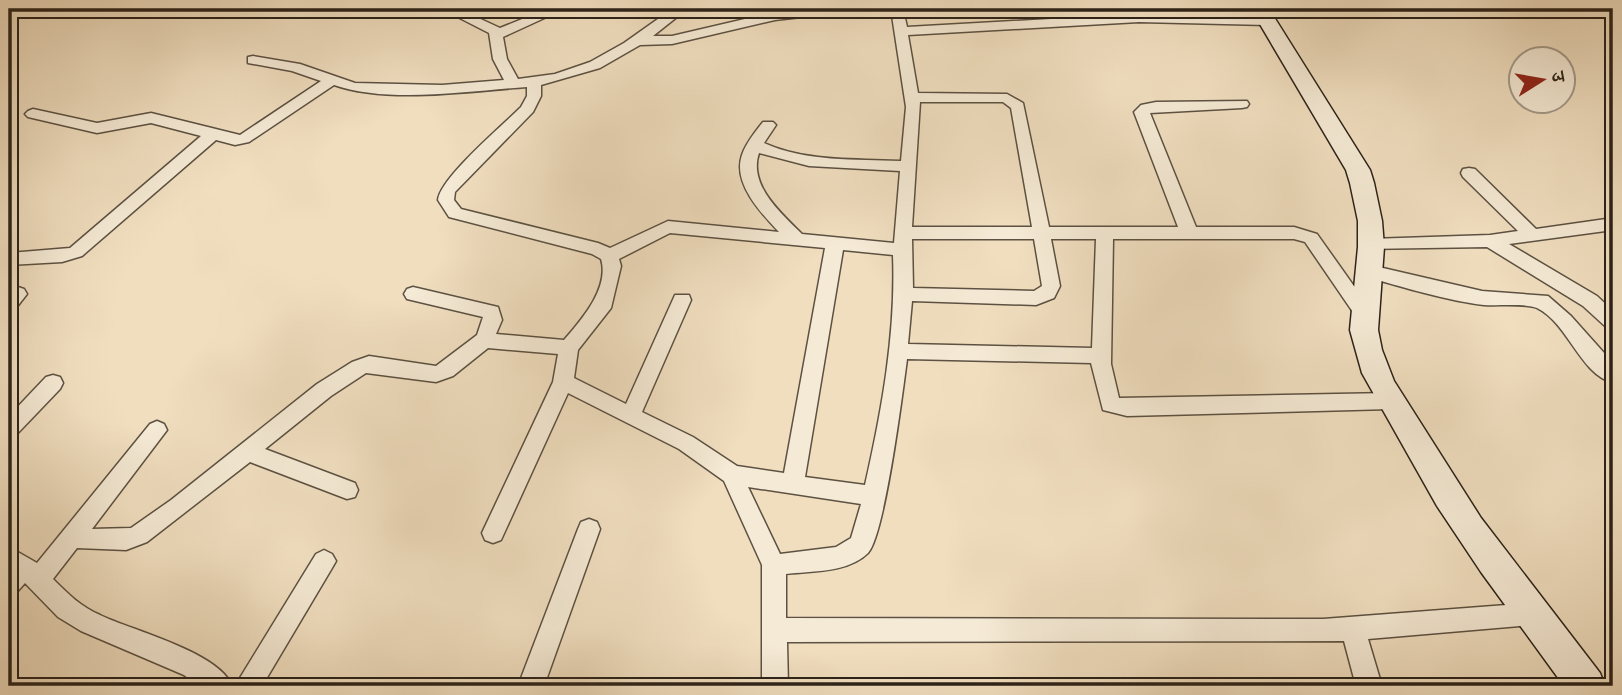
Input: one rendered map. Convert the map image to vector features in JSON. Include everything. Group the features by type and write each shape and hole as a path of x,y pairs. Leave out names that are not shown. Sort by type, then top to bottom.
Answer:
{"main road":[{"path":"1270,13 1358,170 1370,210 1370,258 1364,313 1365,337 1371,361 1390,401 1468,525 1531,614 1587,686"}],"street":[{"path":"449,9 498,34 558,9"},
{"path":"253,60 295,67 353,87 374,89 442,89 534,82 584,71 639,41 680,9"},
{"path":"639,41 661,42 775,16 837,9"},
{"path":"774,565 839,557 860,545 866,530 890,420 904,294 903,241 912,97 897,9"},
{"path":"901,31 1354,9"},
{"path":"498,34 500,59 513,83"},
{"path":"33,114 97,128 151,118 244,139 332,80"},
{"path":"493,533 563,382 569,348 602,308 612,266 610,257 598,249 456,213 446,205 447,191 528,109 534,96 534,82"},
{"path":"904,294 1036,298 1048,293 1051,286 1018,106 1007,98 912,97"},
{"path":"1189,232 1142,112 1146,108 1156,106 1242,104"},
{"path":"768,125 755,145 748,167 752,181 772,214 796,239"},
{"path":"9,259 62,256 76,252 214,134"},
{"path":"755,145 767,152 793,159 907,166"},
{"path":"1469,173 1533,236"},
{"path":"1370,258 1613,224"},
{"path":"610,257 668,227 835,243 1042,231 1294,233 1311,238 1364,313"},
{"path":"1105,231 1101,356 1108,400 1116,407 1390,401"},
{"path":"1490,241 1590,301 1613,322"},
{"path":"793,484 835,243"},
{"path":"1370,258 1482,298 1541,300 1613,375"},
{"path":"72,538 125,540 139,535 324,390 359,367 369,364 436,374 446,371 484,340 493,320 491,312 413,294"},
{"path":"630,417 682,300"},
{"path":"484,340 569,348"},
{"path":"897,351 1101,356"},
{"path":"563,382 686,443 732,475 873,496"},
{"path":"9,429 53,383"},
{"path":"157,430 72,538 20,572 66,609 90,623 193,666 219,686"},
{"path":"248,452 347,490"},
{"path":"732,475 774,565 775,686"},
{"path":"531,686 589,529"},
{"path":"248,686 324,561"},
{"path":"774,630 1129,632 1353,628 1531,614"},
{"path":"1353,628 1369,686"}]}
